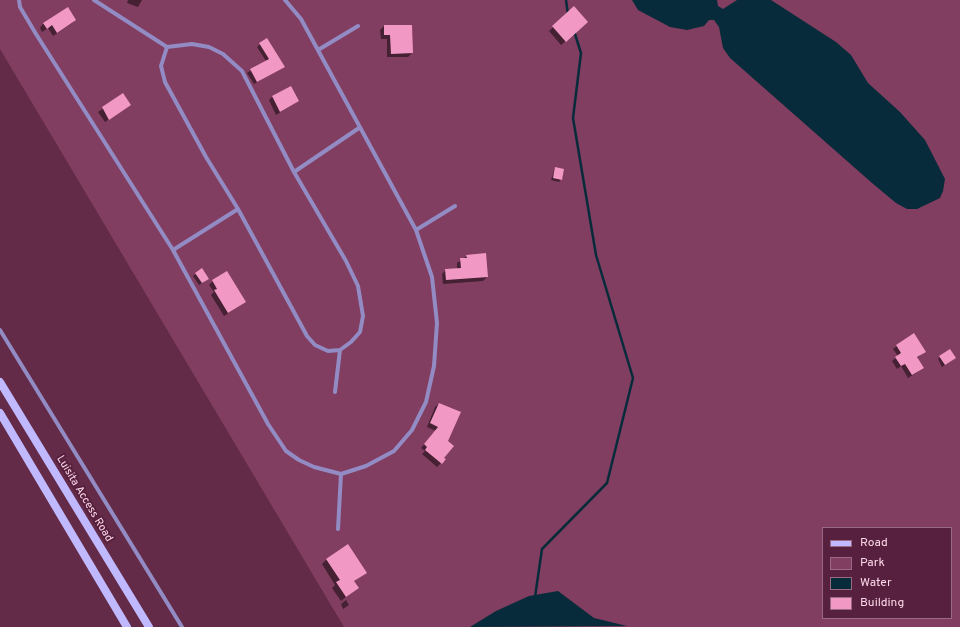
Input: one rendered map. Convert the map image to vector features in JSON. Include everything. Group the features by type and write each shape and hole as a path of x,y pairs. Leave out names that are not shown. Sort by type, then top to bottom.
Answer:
{"main road":[{"name":"Luisita Access Road","path":"0,382 149,627"},
{"path":"0,413 127,627"}],"street":[{"path":"19,0 20,7 36,34 173,250 268,424 286,451 298,460 314,467 341,474 366,466 394,451 412,430 426,402 434,366 437,323 432,277 416,230 359,128 301,19 285,0"},
{"path":"94,0 167,47 192,44 209,48 234,62 242,70 294,172 346,261 358,286 362,301 363,316 360,332 352,342 340,350 328,351 315,345 307,336 238,209 206,157 165,82 161,66 167,47"},
{"path":"318,50 358,26"},
{"path":"294,172 359,128"},
{"path":"416,230 456,206"},
{"path":"173,250 238,209"},
{"path":"0,330 182,627"},
{"path":"335,392 340,350"},
{"path":"338,529 341,474"}],"green space":[{"path":"0,0 960,0 960,627 344,627 0,49"}],"water":[{"path":"632,0 717,0 718,6 723,9 737,0 771,0 836,42 851,55 868,83 900,112 925,140 945,179 940,198 917,209 907,209 896,203 730,58 723,48 719,27 714,20 709,20 704,26 687,30 670,27 638,10"},
{"path":"558,591 594,618 627,626 470,627 496,611 529,596"}],"building":[{"path":"574,6 588,22 566,42 552,26"},
{"path":"68,7 76,20 57,33 52,25 47,29 43,23"},
{"path":"384,25 412,25 413,53 391,54 390,35 384,35"},
{"path":"267,38 285,67 257,82 250,69 269,59 259,43"},
{"path":"291,86 299,101 280,112 272,96"},
{"path":"123,93 131,105 109,120 102,107"},
{"path":"555,167 564,169 562,180 553,178"},
{"path":"486,253 488,277 446,280 445,269 461,268 460,258 467,258 466,255"},
{"path":"202,268 209,279 202,283 195,273"},
{"path":"227,271 246,302 228,313 214,290 217,289 212,280"},
{"path":"914,333 926,352 917,357 924,368 912,375 905,364 901,366 895,357 901,353 896,345"},
{"path":"950,349 956,358 945,365 939,356"},
{"path":"439,403 461,412 448,441 454,446 444,458 446,459 442,464 425,450 427,447 424,444 438,427 430,423"},
{"path":"348,544 367,573 354,581 359,588 346,597 336,582 340,580 326,559"}],"waterway":[{"path":"566,0 568,15"},
{"path":"535,597 542,549 607,483 633,378 596,255 573,118 581,53 574,31"}]}
